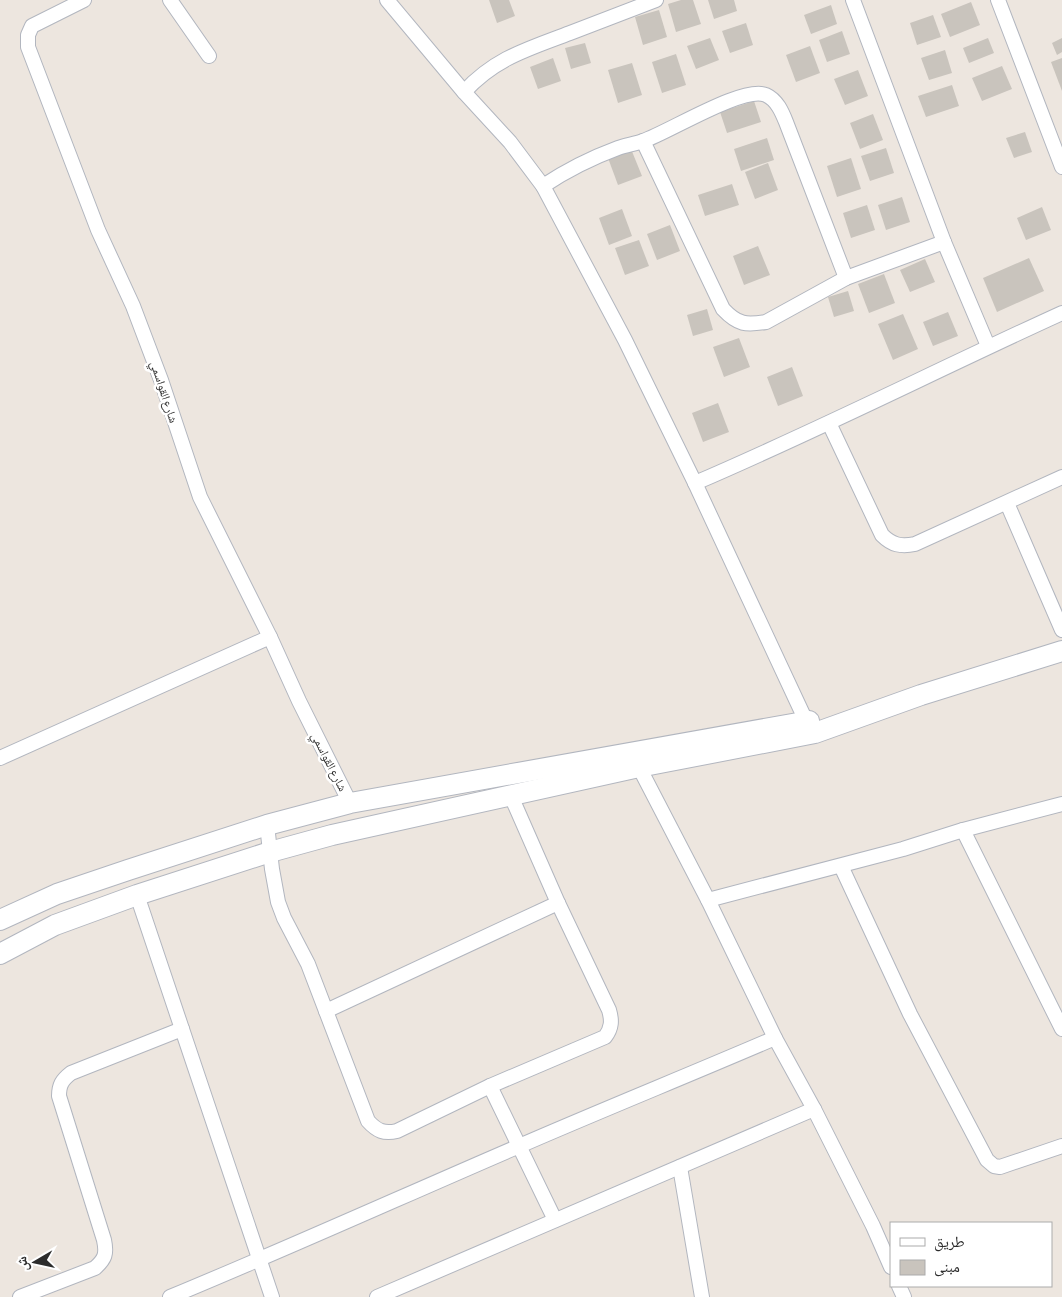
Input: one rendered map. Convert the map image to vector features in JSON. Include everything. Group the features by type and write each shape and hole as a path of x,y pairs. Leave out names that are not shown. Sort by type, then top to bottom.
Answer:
{"main road":[{"path":"0,920 57,894 267,825 350,803 770,727 811,727 877,702 1062,641"},
{"path":"0,954 55,925 136,895 270,852 332,835 811,727 1062,651"},
{"path":"457,785 461,806"}],"street":[{"name":"شارع القواسمي","path":"84,0 32,26 28,35 28,47 98,230 133,306 161,380 200,497 270,636 299,701 350,803"},
{"path":"170,0 209,56"},
{"path":"387,0 464,92 510,142 543,186 625,340 811,727"},
{"path":"464,92 491,67 518,53 656,0"},
{"path":"853,0 944,242 988,346"},
{"path":"998,0 1062,167"},
{"path":"543,186 580,163 620,147 643,141 738,97 748,94 766,95 778,104 786,122 846,278"},
{"path":"643,141 723,309 733,320 743,324 766,322 846,278 944,242"},
{"path":"695,483 829,423 988,346 1062,313"},
{"path":"829,423 882,535 894,544 907,546 914,544 1062,477"},
{"path":"1007,503 1062,630"},
{"path":"0,758 270,636"},
{"path":"639,767 708,900 775,1038 814,1109 890,1264"},
{"path":"267,825 275,890 284,918 308,964 368,1121 374,1128 383,1132 397,1131 490,1086 605,1037 610,1032 611,1018 609,1010 558,903 511,796"},
{"path":"708,900 904,849 963,830 1062,804"},
{"path":"963,830 1062,1029"},
{"path":"841,866 910,1014 986,1160 994,1166 1000,1167 1062,1146"},
{"path":"136,895 272,1297"},
{"path":"326,1011 558,903"},
{"path":"20,1297 95,1268 104,1260 106,1255 104,1240 59,1096 59,1086 71,1073 182,1030"},
{"path":"170,1297 775,1038"},
{"path":"490,1086 555,1220"},
{"path":"377,1297 394,1294 555,1220 814,1109"},
{"path":"680,1167 702,1297"}],"building":[{"path":"489,0 509,0 515,16 497,23"},
{"path":"681,0 693,0 701,24 676,32 668,4"},
{"path":"708,0 734,0 737,11 714,19"},
{"path":"971,2 980,25 950,37 941,14"},
{"path":"831,5 837,24 811,34 804,15"},
{"path":"659,10 667,37 643,45 635,17"},
{"path":"933,15 941,37 917,45 910,23"},
{"path":"746,23 753,45 730,53 722,31"},
{"path":"842,31 850,54 827,62 819,40"},
{"path":"710,38 719,60 696,69 687,46"},
{"path":"988,38 994,53 969,63 963,48"},
{"path":"1062,38 1062,52 1057,55 1052,43"},
{"path":"585,43 591,63 571,69 565,48"},
{"path":"810,46 820,73 796,82 786,55"},
{"path":"945,50 952,73 929,80 921,58"},
{"path":"676,54 686,85 662,93 652,62"},
{"path":"553,58 561,81 538,89 530,67"},
{"path":"1062,58 1062,91 1051,62"},
{"path":"632,63 642,95 618,103 608,70"},
{"path":"1002,66 1012,89 982,101 972,78"},
{"path":"858,70 868,96 845,105 834,79"},
{"path":"952,85 959,106 926,117 918,96"},
{"path":"754,101 761,122 727,133 720,112"},
{"path":"873,114 883,140 860,149 850,123"},
{"path":"1025,132 1032,152 1014,158 1006,138"},
{"path":"767,138 774,160 741,171 734,149"},
{"path":"886,148 894,173 870,181 861,156"},
{"path":"631,149 642,176 618,185 608,158"},
{"path":"851,158 861,189 837,197 827,166"},
{"path":"768,163 778,190 755,199 745,172"},
{"path":"732,184 739,205 705,216 698,195"},
{"path":"902,197 910,222 886,230 878,205"},
{"path":"867,205 875,230 851,238 843,213"},
{"path":"1042,207 1051,230 1026,240 1017,218"},
{"path":"622,209 632,236 609,245 599,218"},
{"path":"670,225 680,251 657,260 647,234"},
{"path":"639,240 649,266 625,275 615,248"},
{"path":"758,246 770,275 744,285 733,256"},
{"path":"1029,258 1044,291 997,312 983,278"},
{"path":"925,259 935,282 910,292 900,270"},
{"path":"884,274 895,303 869,313 858,284"},
{"path":"848,291 854,311 834,317 828,297"},
{"path":"707,309 713,330 693,336 687,315"},
{"path":"948,312 958,336 933,346 923,322"},
{"path":"903,314 918,349 893,360 878,324"},
{"path":"739,338 750,367 724,377 713,347"},
{"path":"792,367 803,396 778,406 767,377"},
{"path":"718,403 729,432 703,442 692,413"}]}
